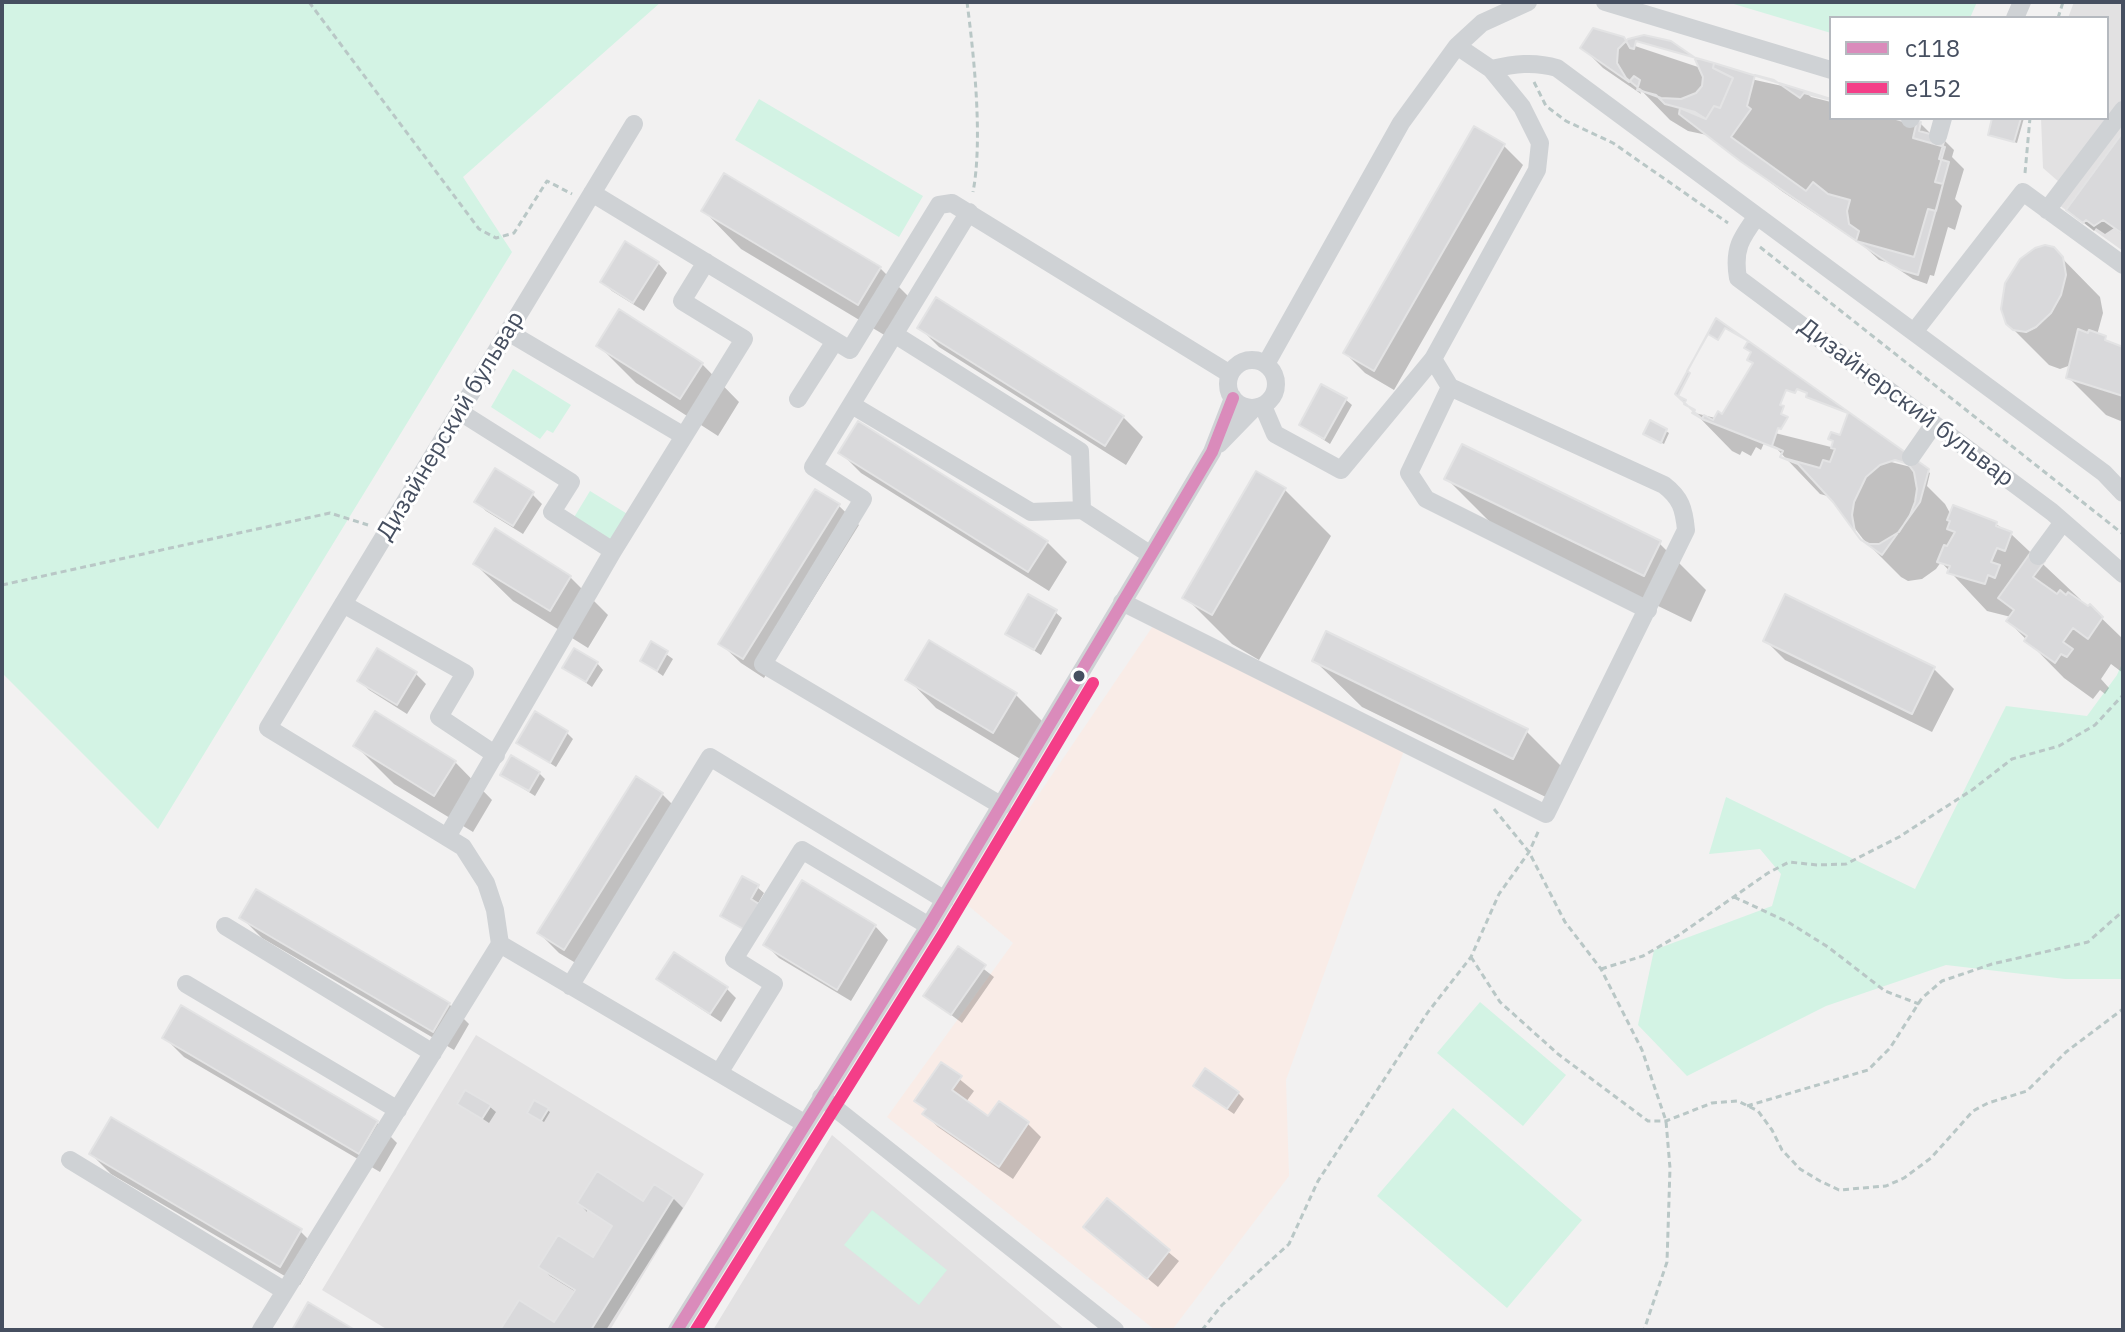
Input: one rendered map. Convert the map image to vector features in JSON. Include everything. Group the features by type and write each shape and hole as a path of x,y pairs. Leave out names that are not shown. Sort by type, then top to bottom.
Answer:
{"street":[{"path":"1266,364 1401,123 1457,46 1482,23 1528,2"},
{"path":"1605,2 1829,69"},
{"path":"1258,407 1275,434 1341,470 1433,359 1537,170 1540,143 1522,107 1491,69 1457,46"},
{"path":"1491,69 1529,63 1557,68 2104,473 2123,493"},
{"path":"2047,210 2123,110"},
{"name":"Дизайнерский бульвар","path":"447,837 268,728 634,124"},
{"path":"1914,332 2023,192 2123,265"},
{"path":"590,198 706,262 850,350 939,205 952,203 1230,374"},
{"path":"969,212 813,467 863,499 763,664 1002,806"},
{"name":"Дизайнерский бульвар","path":"1757,216 1744,234 1735,259 1738,278 2063,522 2123,574"},
{"path":"261,1330 500,944 495,910 486,883 463,847 447,837 613,551 744,339 682,301 706,262"},
{"path":"508,332 684,436"},
{"path":"894,334 1080,451 1082,510"},
{"path":"798,399 835,341"},
{"path":"1122,602 1546,814 1686,530 1679,497 1664,485 1450,387 1433,359"},
{"path":"1212,452 1274,394 1275,377 1266,364 1250,360 1242,362 1230,374 1228,382 1233,398 1246,407 1258,407"},
{"path":"1450,387 1409,473 1426,499 1648,610"},
{"path":"677,1330 1002,806 1212,452 1233,398"},
{"path":"852,405 1031,512 1082,510 1151,555"},
{"path":"460,412 571,482 552,512 613,551"},
{"path":"1911,457 1934,424"},
{"path":"2038,556 2063,522"},
{"path":"343,604 465,673 439,717 496,755"},
{"path":"570,986 710,757 945,900"},
{"path":"719,1073 774,984 734,959 802,850 929,926"},
{"path":"225,926 433,1053"},
{"path":"500,944 804,1123"},
{"path":"186,984 398,1110"},
{"path":"821,1097 1115,1330"},
{"path":"70,1160 285,1291"}],"path":[{"path":"309,2 479,229 496,238 514,233 547,181 590,198"},
{"path":"967,2 977,171 969,212"},
{"path":"1529,63 1536,91 1546,106 1566,121 1613,143 1744,234 2123,534"},
{"path":"2023,192 2030,120"},
{"path":"2,585 330,513 387,531"},
{"path":"1601,969 1643,956 1789,862 1846,864 1899,837 1972,790 2012,759 2059,746 2095,725 2123,695"},
{"path":"1493,808 1529,852 1565,922 1601,969 1642,1050 1666,1121 1670,1168 1667,1262 1644,1330"},
{"path":"1202,1330 1222,1305 1289,1244 1318,1181 1428,1012 1471,957 1499,894 1529,852 1546,814"},
{"path":"1734,897 1788,922 1828,947 1885,991 1919,1004"},
{"path":"1747,1106 1868,1070 1890,1048 1919,1004 1942,981 1992,964 2088,942 2123,911"},
{"path":"1471,957 1500,1002 1558,1054 1648,1121 1666,1121 1712,1103 1738,1101 1758,1111 1782,1150 1800,1169 1839,1190 1886,1186 1931,1158 1973,1111 2027,1091 2066,1052 2123,1009"}],"shaded area":[{"path":"2074,2 2123,2 2123,251 2049,198 2059,182 2043,168 2041,120 2109,120 2109,16 2069,16"},
{"path":"1157,620 1407,742 1286,1080 1289,1176 1172,1330 1155,1330 887,1117 1013,943 965,903"},
{"path":"476,1035 704,1174 610,1330 388,1330 322,1290"},
{"path":"832,1135 1065,1330 713,1330"}],"green space":[{"path":"2,2 661,2 463,177 512,252 158,829 2,673"},
{"path":"1727,2 1977,2 1971,16 1829,16 1829,32"},
{"path":"759,99 923,196 899,237 735,140"},
{"path":"513,369 571,405 553,433 547,430 540,439 491,407"},
{"path":"590,491 629,515 610,544 573,519"},
{"path":"2123,661 2123,979 2065,979 1946,965 1826,1006 1687,1076 1638,1025 1654,950 1772,906 1781,874 1760,849 1709,854 1726,797 1915,889 2006,706 2087,716 2117,675"},
{"path":"1480,1002 1566,1075 1523,1126 1437,1053"},
{"path":"1453,1108 1582,1220 1507,1308 1377,1196"},
{"path":"872,1210 947,1270 919,1305 844,1245"}],"building":[{"path":"1593,28 1624,37 1630,48 1634,49 1636,41 1714,63 1713,68 1733,78 1720,108 1714,106 1706,119 1695,112 1665,104 1656,95 1637,90 1640,80 1634,76 1629,82 1580,48"},
{"path":"1644,35 1671,41 1694,57 1703,77 1702,86 1696,93 1681,99 1661,98 1642,91 1626,78 1617,63 1618,49 1628,39"},
{"path":"1714,63 1829,98 1829,120 1914,120 1921,122 1919,131 1945,138 1939,159 1949,162 1918,275 1887,262 1740,161 1679,114 1680,108 1706,119 1714,106 1720,108 1733,78 1713,68"},
{"path":"1755,75 1774,80 1800,98 1804,93 1829,99 1829,120 1900,120 1916,125 1913,138 1945,147 1935,182 1943,184 1936,211 1928,209 1914,257 1856,241 1859,231 1849,224 1847,211 1850,200 1828,194 1813,182 1806,191 1731,137 1751,109 1747,106"},
{"path":"1992,120 2020,120 2014,142 1988,135"},
{"path":"1474,126 1505,144 1374,371 1343,353"},
{"path":"2123,132 2123,234 2103,220 2094,226 2086,220 2083,223 2066,210"},
{"path":"724,173 881,267 858,305 701,211"},
{"path":"625,241 659,262 633,303 600,282"},
{"path":"2045,245 2054,247 2063,257 2066,275 2061,295 2051,313 2036,327 2026,332 2013,330 2006,324 2001,309 2005,283 2020,259"},
{"path":"936,297 1124,416 1105,446 917,328"},
{"path":"619,309 703,363 680,399 596,346"},
{"path":"1716,318 1929,469 1920,502 1882,555 1860,539 1833,502 1798,464 1780,457 1783,451 1702,419 1675,394"},
{"path":"1725,328 1748,341 1744,348 1751,352 1747,360 1753,363 1722,414 1718,411 1713,420 1704,415 1702,419 1692,413 1695,410 1684,404 1686,400 1678,396 1690,373 1687,371 1708,334 1718,340"},
{"path":"2078,329 2106,336 2105,340 2123,347 2123,396 2066,378"},
{"path":"1321,384 1347,398 1324,439 1299,425"},
{"path":"1797,389 1807,393 1806,397 1848,413 1840,435 1831,432 1828,439 1833,441 1831,448 1835,449 1830,462 1823,460 1820,468 1780,457 1783,451 1772,446 1778,428 1781,429 1788,417 1781,414 1784,406 1780,405 1786,390 1795,393"},
{"path":"1650,420 1667,429 1661,443 1643,434"},
{"path":"858,421 1048,541 1028,572 838,453"},
{"path":"1462,444 1661,541 1644,576 1444,479"},
{"path":"1895,460 1908,464 1914,472 1917,489 1915,502 1899,532 1879,544 1869,544 1855,532 1852,515 1854,502 1866,477 1880,465"},
{"path":"495,468 534,492 513,526 474,502"},
{"path":"1256,471 1286,488 1212,615 1182,598"},
{"path":"815,489 840,504 743,659 718,644"},
{"path":"1953,505 1997,522 1996,526 2012,532 2005,551 1997,548 1991,562 2000,565 1995,578 1988,575 1985,584 1947,573 1950,566 1937,562 1944,545 1947,546 1955,532 1947,529"},
{"path":"495,528 571,576 550,611 473,564"},
{"path":"2031,552 2045,561 2033,577 2057,594 2060,590 2066,595 2068,592 2088,606 2090,604 2103,617 2088,639 2073,628 2063,642 2073,649 2067,657 2061,654 2055,663 2024,641 2027,636 2006,621 2014,610 1998,598"},
{"path":"1028,594 1057,610 1034,650 1005,634"},
{"path":"1785,594 1935,667 1912,714 1763,641"},
{"path":"1326,631 1528,729 1513,759 1312,661"},
{"path":"929,640 1017,693 993,733 905,680"},
{"path":"651,641 668,651 657,671 640,661"},
{"path":"377,648 417,672 397,705 357,681"},
{"path":"574,648 598,662 586,682 562,668"},
{"path":"375,711 456,761 434,796 353,746"},
{"path":"535,711 568,731 550,763 516,743"},
{"path":"511,755 540,772 529,791 500,775"},
{"path":"636,776 663,793 564,950 537,933"},
{"path":"742,876 759,885 751,899 759,904 745,930 720,916"},
{"path":"802,880 876,925 837,990 763,945"},
{"path":"256,889 450,1003 433,1032 239,918"},
{"path":"958,946 986,965 951,1015 923,996"},
{"path":"674,952 728,987 710,1014 656,979"},
{"path":"181,1005 378,1121 359,1154 162,1038"},
{"path":"941,1062 962,1076 952,1090 988,1116 999,1101 1029,1122 999,1167 922,1114 926,1109 914,1101"},
{"path":"1205,1068 1239,1092 1227,1109 1193,1086"},
{"path":"465,1090 491,1105 482,1119 457,1104"},
{"path":"534,1100 549,1108 541,1121 527,1113"},
{"path":"111,1117 302,1229 280,1267 89,1154"},
{"path":"597,1171 643,1201 654,1184 674,1197 591,1330 500,1330 519,1300 554,1322 575,1290 538,1267 558,1235 593,1257 612,1226 577,1203"},
{"path":"1107,1198 1170,1250 1147,1279 1083,1227"},
{"path":"308,1302 355,1330 292,1330"}],"transit line":[{"name":"с118","path":"677,1330 929,926 1151,555 1212,452 1233,398"},
{"name":"е152","path":"696,1330 943,934 1093,683"}]}
